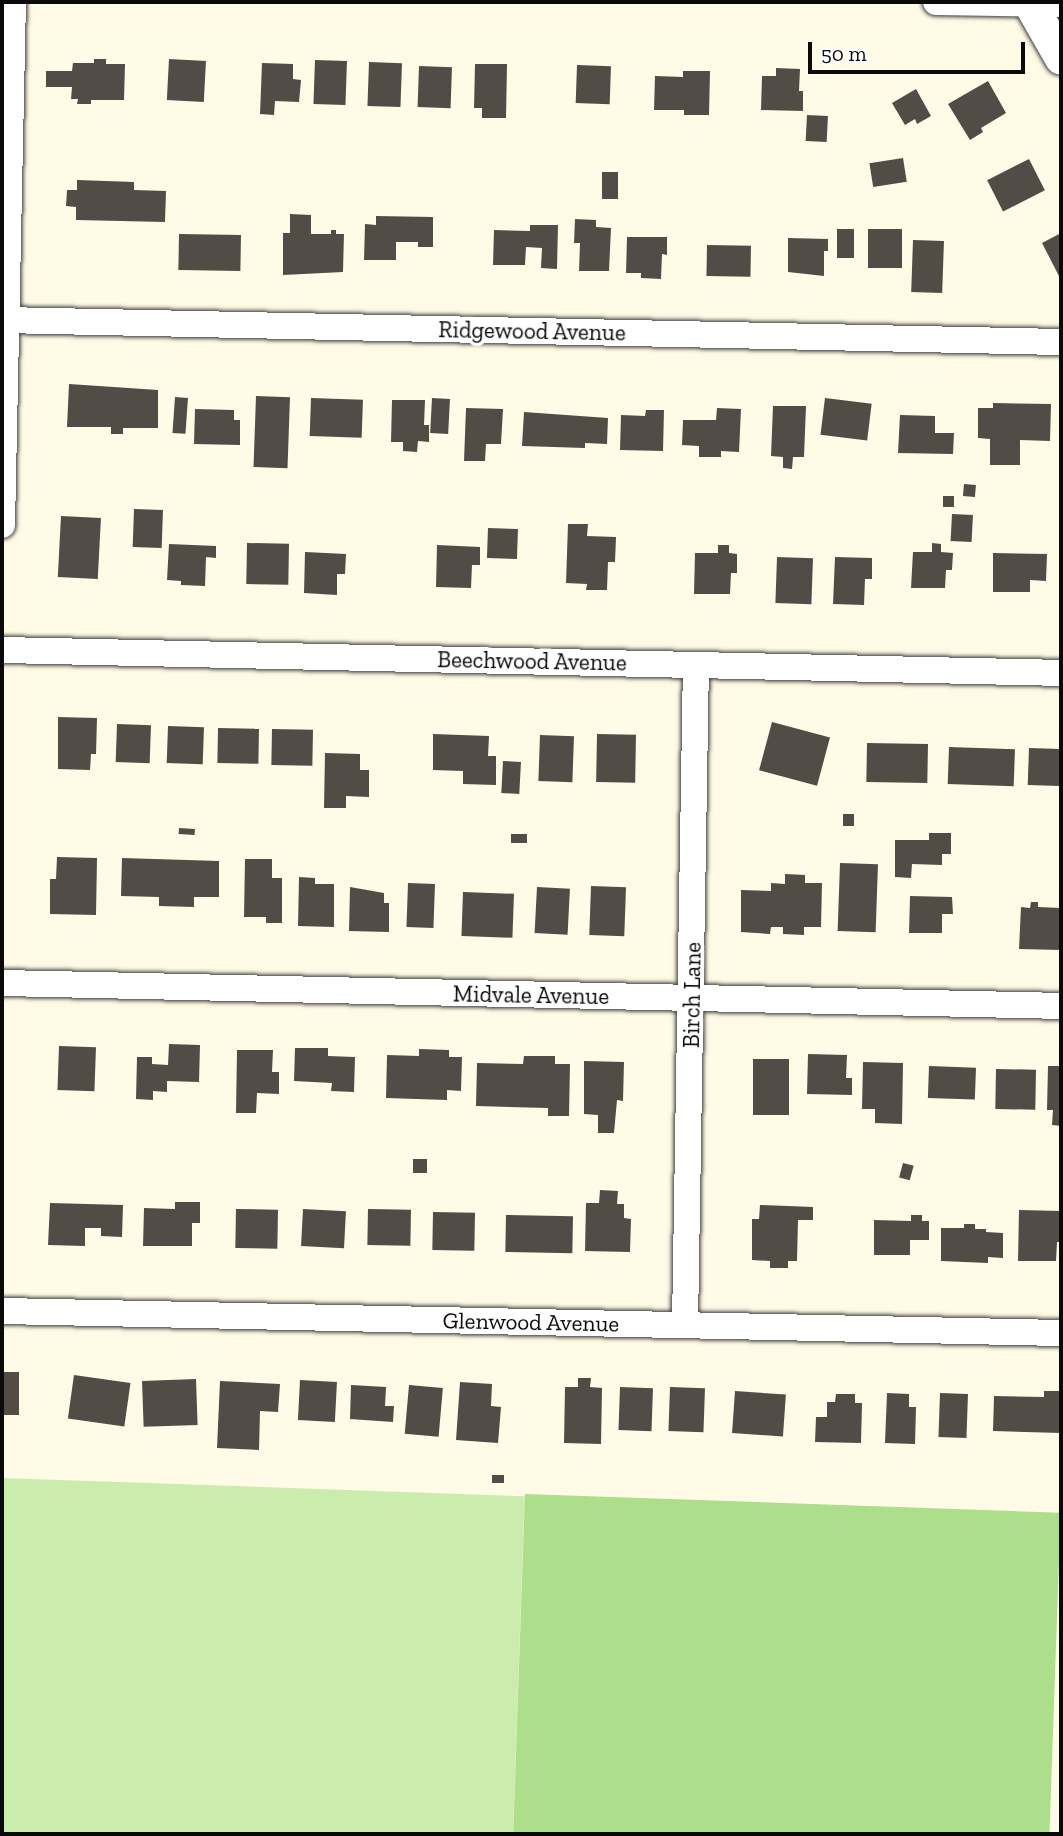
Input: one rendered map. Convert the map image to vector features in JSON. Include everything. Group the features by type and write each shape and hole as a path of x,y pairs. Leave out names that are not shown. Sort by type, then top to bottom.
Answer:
{"street":[{"path":"2,525 4,320 13,2"},
{"path":"936,2 1040,3 1061,58"},
{"name":"Ridgewood Avenue","path":"4,320 1061,342"},
{"name":"Beechwood Avenue","path":"2,650 1061,673"},
{"name":"Birch Lane","path":"685,1325 696,665"},
{"name":"Midvale Avenue","path":"2,983 1061,1006"},
{"name":"Glenwood Avenue","path":"2,1311 1061,1333"}],"green space":[{"path":"2,1478 525,1496 513,1834 2,1834"},
{"path":"525,1494 1061,1513 1049,1834 513,1834"}],"building":[{"path":"94,59 106,59 106,64 125,64 124,100 91,100 91,104 77,104 78,99 71,99 72,87 46,87 46,71 72,71 73,63 94,63"},
{"path":"169,59 206,61 204,102 167,100"},
{"path":"315,60 347,61 345,105 313,104"},
{"path":"369,62 402,63 400,107 367,106"},
{"path":"262,63 293,64 293,79 301,80 299,102 275,101 274,115 260,114"},
{"path":"475,64 507,64 506,118 482,118 482,108 474,108"},
{"path":"577,65 611,66 610,104 576,103"},
{"path":"419,66 452,67 451,108 418,107"},
{"path":"776,68 800,69 799,91 803,91 803,111 761,110 762,76 776,76"},
{"path":"683,71 710,71 709,115 684,115 684,110 654,110 655,76 683,77"},
{"path":"988,81 1006,113 981,128 983,132 970,140 948,104"},
{"path":"916,89 931,116 917,124 915,119 905,125 892,103"},
{"path":"807,115 828,116 827,142 806,141"},
{"path":"903,158 907,182 873,187 869,163"},
{"path":"1029,159 1045,190 1003,212 987,180"},
{"path":"602,172 618,172 618,199 602,199"},
{"path":"77,180 134,182 134,190 166,191 165,222 76,220 76,207 66,206 67,190 77,190"},
{"path":"290,214 311,215 311,234 331,234 331,230 336,230 336,234 344,234 343,272 283,275 283,233 290,233"},
{"path":"376,216 433,217 433,247 418,247 418,242 396,242 396,260 364,260 365,224 376,225"},
{"path":"575,219 596,220 596,227 611,228 609,271 579,271 580,243 574,243"},
{"path":"530,225 558,225 557,269 541,268 542,248 526,247 525,265 493,265 494,230 530,231"},
{"path":"837,229 854,229 854,258 837,258"},
{"path":"868,229 902,229 902,268 868,268"},
{"path":"1061,233 1061,280 1042,243"},
{"path":"179,234 241,235 240,271 178,270"},
{"path":"627,237 667,237 667,255 662,254 661,279 641,278 641,273 626,273"},
{"path":"788,238 828,239 828,251 824,251 824,276 788,272"},
{"path":"913,240 944,241 942,293 911,292"},
{"path":"707,245 751,246 750,277 706,276"},
{"path":"69,384 158,390 158,428 123,428 123,434 111,434 111,427 67,427"},
{"path":"256,396 290,397 288,468 254,467"},
{"path":"175,397 188,398 185,434 172,433"},
{"path":"311,398 363,400 362,438 310,436"},
{"path":"432,398 450,399 448,434 430,433"},
{"path":"825,398 872,404 867,440 820,435"},
{"path":"392,400 425,400 424,425 429,425 429,442 418,441 417,452 403,451 403,442 391,442"},
{"path":"993,403 1051,404 1050,441 1020,440 1020,465 990,465 990,439 978,438 978,408 993,408"},
{"path":"773,406 806,406 804,457 793,457 792,469 783,468 783,457 771,456"},
{"path":"466,408 503,409 501,444 486,444 485,461 464,461"},
{"path":"717,408 741,409 739,452 721,451 721,457 699,457 699,446 682,445 683,420 716,420"},
{"path":"195,409 234,410 234,420 240,420 240,445 194,444"},
{"path":"646,410 664,410 663,451 620,450 621,415 645,416"},
{"path":"524,412 608,418 607,444 585,443 585,448 522,446"},
{"path":"900,415 935,416 935,433 954,433 953,454 898,453"},
{"path":"964,484 976,485 975,497 963,496"},
{"path":"943,496 954,496 954,507 943,507"},
{"path":"134,509 163,510 162,548 133,547"},
{"path":"952,514 973,515 972,542 951,541"},
{"path":"61,516 101,518 98,579 58,577"},
{"path":"568,524 588,524 587,536 616,537 615,562 608,562 607,590 586,590 587,584 566,583"},
{"path":"488,528 518,529 517,559 487,558"},
{"path":"247,543 289,544 288,585 246,584"},
{"path":"932,543 941,544 941,552 953,553 952,570 946,570 945,588 911,588 913,552 932,552"},
{"path":"169,544 216,546 216,558 206,557 205,586 181,585 181,581 167,580"},
{"path":"437,545 480,547 480,565 472,565 471,588 436,587"},
{"path":"718,545 729,545 729,553 737,554 737,573 731,573 730,594 694,594 695,553 718,553"},
{"path":"305,552 346,554 345,574 337,574 337,595 304,593"},
{"path":"993,553 1047,554 1046,581 1030,580 1030,592 993,592"},
{"path":"777,557 813,558 811,604 775,603"},
{"path":"835,557 872,558 872,579 865,579 864,605 833,604"},
{"path":"58,717 97,718 96,754 91,754 90,770 58,769"},
{"path":"772,722 830,738 817,786 759,770"},
{"path":"117,724 151,725 150,763 116,762"},
{"path":"168,726 204,727 203,764 167,763"},
{"path":"218,728 259,729 258,764 217,763"},
{"path":"272,729 313,730 312,766 271,765"},
{"path":"433,734 489,736 488,756 496,756 496,785 463,784 463,771 433,770"},
{"path":"597,734 636,735 635,783 596,782"},
{"path":"540,735 574,736 572,782 538,781"},
{"path":"867,743 928,744 927,783 866,782"},
{"path":"949,747 1015,749 1014,786 948,784"},
{"path":"1029,748 1061,749 1060,786 1028,785"},
{"path":"325,753 360,754 360,770 369,770 369,797 346,796 346,808 324,808"},
{"path":"503,761 521,762 519,794 501,793"},
{"path":"843,814 854,814 854,826 843,826"},
{"path":"179,828 195,829 195,835 179,834"},
{"path":"929,833 951,833 951,854 942,854 942,865 912,864 911,878 895,877 895,840 929,840"},
{"path":"511,834 527,834 527,843 511,843"},
{"path":"57,857 97,858 96,915 50,914 50,879 56,879"},
{"path":"122,858 219,861 219,897 194,897 194,907 159,906 159,897 121,896"},
{"path":"245,859 272,859 272,878 282,878 282,923 266,923 266,917 244,917"},
{"path":"840,863 878,864 876,932 838,931"},
{"path":"785,874 805,875 805,883 822,883 821,927 804,927 804,935 783,934 783,927 771,927 770,934 741,932 741,890 771,891 771,883 785,884"},
{"path":"299,877 315,878 315,884 334,884 334,927 298,926"},
{"path":"408,883 435,884 433,928 406,927"},
{"path":"591,886 626,887 624,936 589,935"},
{"path":"350,887 384,893 384,903 389,903 389,932 349,931"},
{"path":"537,887 570,889 568,935 535,933"},
{"path":"463,892 514,894 512,938 461,936"},
{"path":"910,896 952,897 953,914 942,914 942,933 909,933"},
{"path":"1031,902 1038,902 1038,907 1061,908 1061,950 1019,949 1021,907 1030,908"},
{"path":"169,1044 200,1045 199,1082 167,1081 167,1092 153,1091 153,1100 136,1099 137,1057 152,1057 152,1064 168,1065"},
{"path":"59,1046 96,1047 94,1091 57,1090"},
{"path":"295,1048 328,1048 328,1056 355,1057 354,1092 331,1091 332,1083 294,1081"},
{"path":"419,1049 449,1050 449,1057 462,1057 461,1091 447,1090 447,1100 386,1098 387,1055 419,1056"},
{"path":"237,1050 273,1050 272,1072 279,1072 279,1094 257,1093 256,1113 236,1113"},
{"path":"808,1054 847,1055 846,1078 852,1078 852,1095 807,1094"},
{"path":"524,1056 555,1056 555,1064 570,1064 569,1116 548,1116 548,1108 476,1106 477,1063 523,1064"},
{"path":"753,1059 789,1059 789,1115 753,1115"},
{"path":"584,1061 624,1062 623,1101 617,1100 614,1133 598,1133 598,1115 584,1114"},
{"path":"863,1062 903,1063 902,1124 875,1123 875,1109 862,1109"},
{"path":"929,1066 976,1068 975,1100 928,1098"},
{"path":"1048,1066 1061,1066 1061,1126 1052,1125 1053,1110 1047,1110"},
{"path":"996,1069 1036,1070 1035,1110 995,1109"},
{"path":"413,1159 427,1159 427,1173 413,1173"},
{"path":"903,1163 914,1166 910,1180 899,1177"},
{"path":"600,1190 618,1191 617,1204 624,1204 624,1218 631,1219 630,1252 585,1251 586,1203 599,1203"},
{"path":"175,1202 200,1202 200,1223 192,1223 192,1246 143,1246 144,1208 175,1209"},
{"path":"50,1203 123,1205 122,1237 101,1236 101,1228 85,1228 85,1246 48,1245"},
{"path":"760,1205 813,1207 813,1220 798,1220 797,1261 788,1261 788,1268 770,1268 770,1261 752,1260 752,1219 759,1219"},
{"path":"236,1209 278,1210 277,1249 235,1248"},
{"path":"303,1209 346,1211 344,1248 301,1246"},
{"path":"368,1209 411,1210 410,1246 367,1245"},
{"path":"1019,1210 1061,1211 1061,1242 1057,1242 1056,1261 1018,1261"},
{"path":"433,1212 475,1213 474,1251 432,1250"},
{"path":"506,1215 573,1216 572,1253 505,1252"},
{"path":"911,1215 922,1215 922,1221 929,1221 929,1240 910,1240 910,1255 874,1255 874,1220 911,1221"},
{"path":"964,1224 975,1224 975,1229 986,1229 986,1232 1003,1233 1003,1258 988,1257 988,1263 941,1261 941,1228 964,1228"},
{"path":"2,1372 19,1372 19,1415 2,1415"},
{"path":"74,1375 130,1383 124,1427 68,1419"},
{"path":"578,1378 591,1378 590,1387 602,1388 601,1444 564,1443 565,1387 578,1387"},
{"path":"196,1379 198,1425 144,1427 142,1381"},
{"path":"300,1380 337,1382 335,1422 298,1420"},
{"path":"220,1381 280,1384 278,1412 260,1411 259,1450 217,1448"},
{"path":"460,1382 492,1384 491,1406 501,1407 498,1443 456,1440"},
{"path":"351,1385 386,1387 385,1406 394,1406 393,1422 350,1419"},
{"path":"409,1385 443,1388 439,1437 405,1434"},
{"path":"620,1387 653,1388 651,1431 618,1430"},
{"path":"670,1387 705,1388 703,1432 668,1431"},
{"path":"735,1391 786,1395 783,1436 732,1433"},
{"path":"1044,1391 1061,1391 1061,1433 993,1431 994,1396 1044,1397"},
{"path":"887,1393 909,1394 909,1407 916,1407 915,1444 885,1443"},
{"path":"940,1393 968,1394 966,1438 938,1437"},
{"path":"836,1394 855,1394 855,1403 862,1403 861,1443 815,1442 816,1417 827,1417 827,1402 835,1402"},
{"path":"492,1475 504,1475 504,1483 492,1483"}]}
